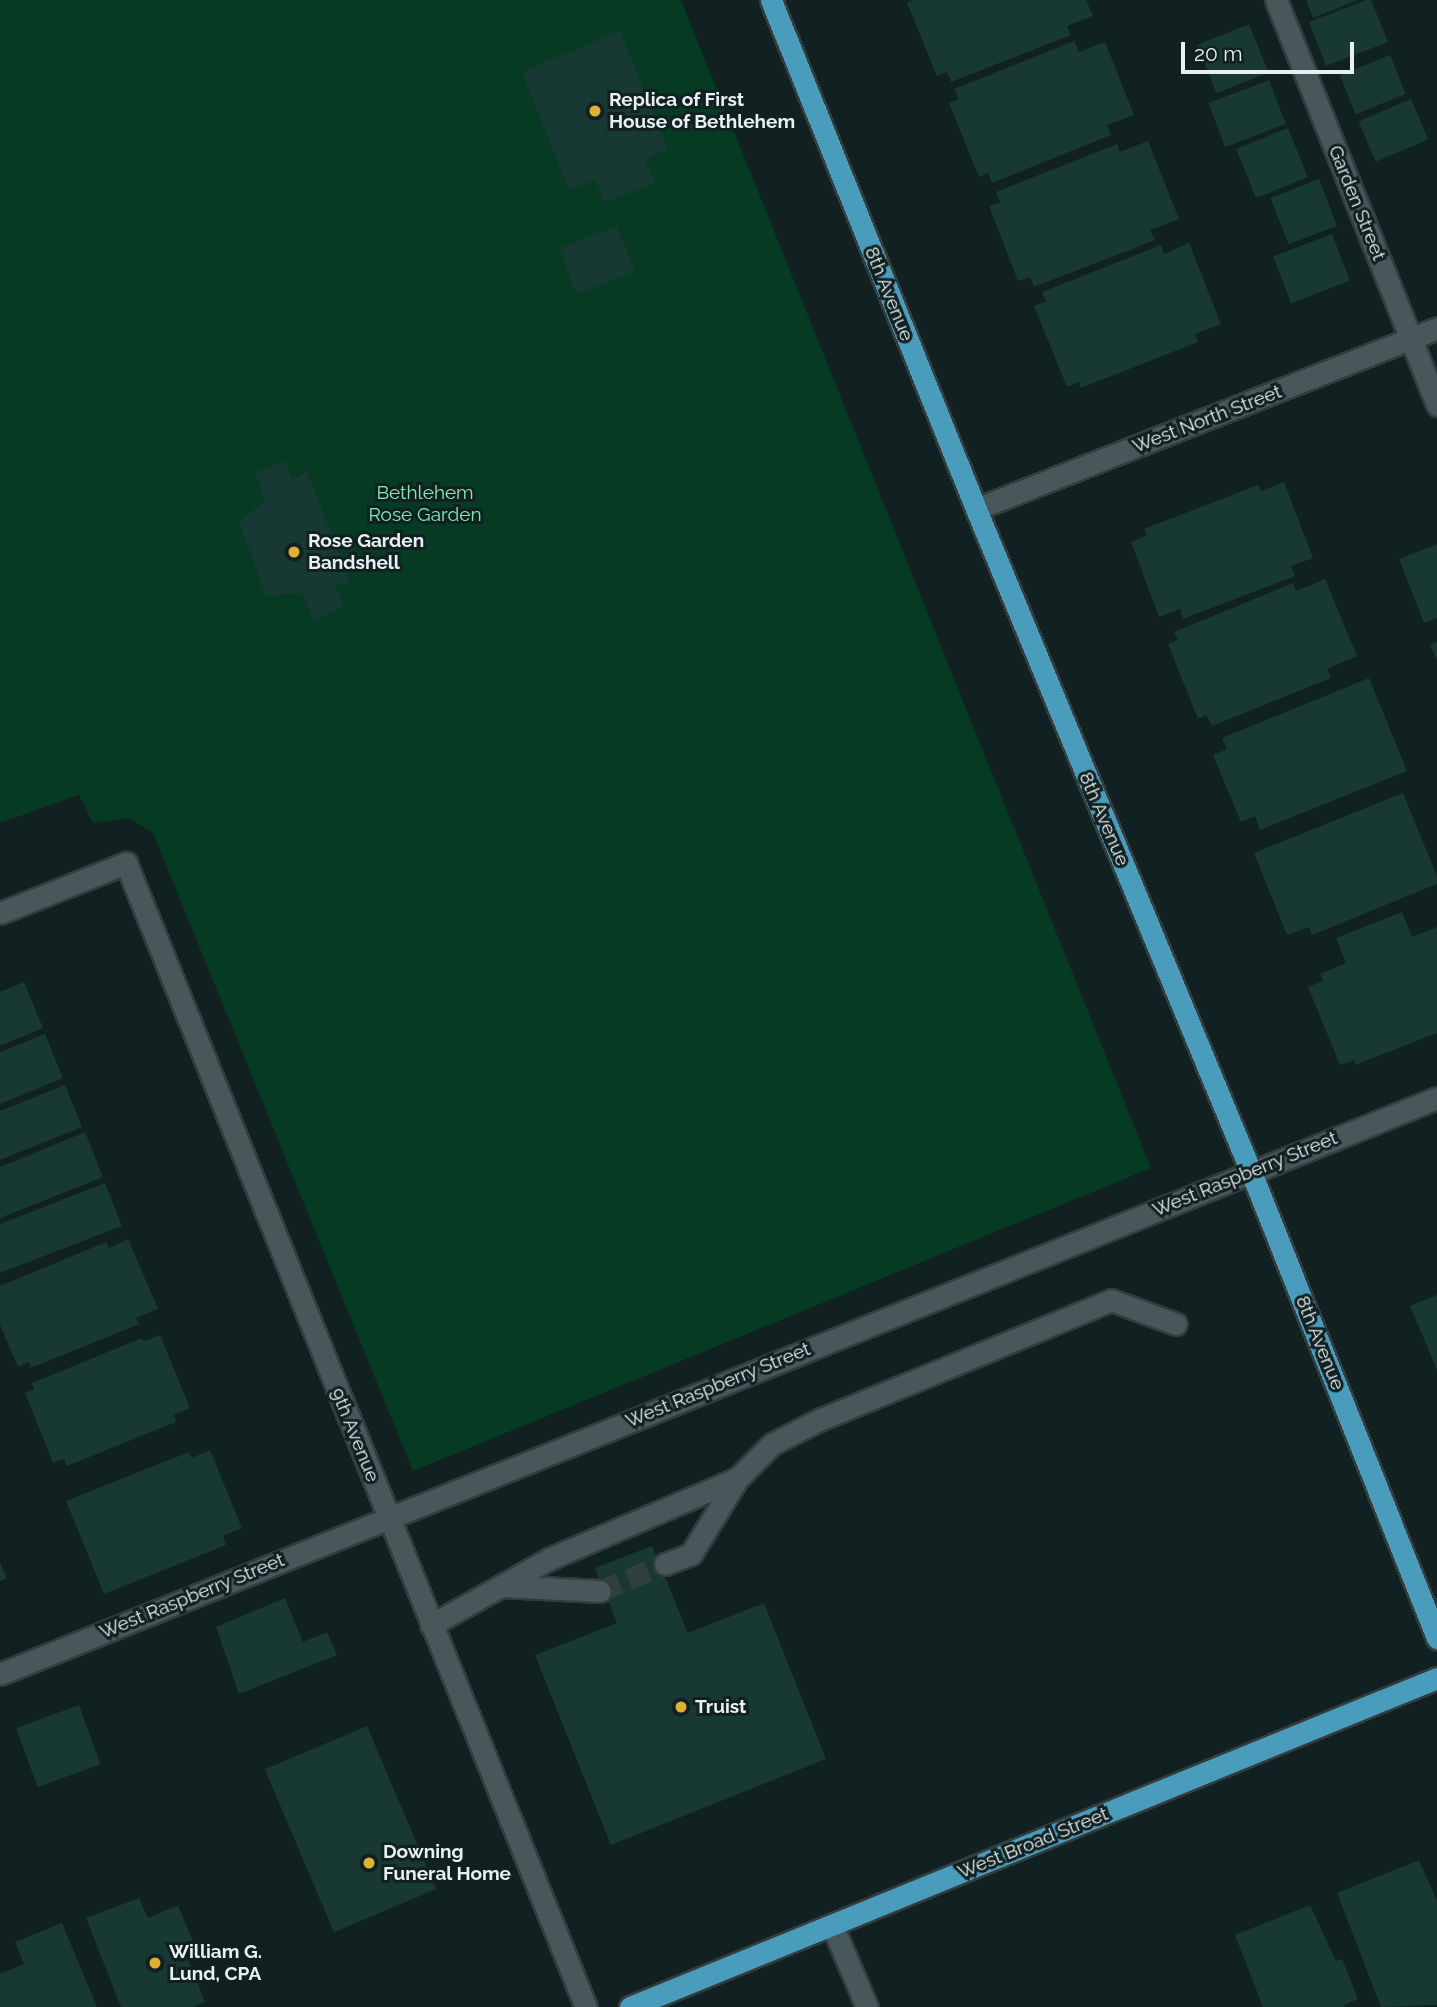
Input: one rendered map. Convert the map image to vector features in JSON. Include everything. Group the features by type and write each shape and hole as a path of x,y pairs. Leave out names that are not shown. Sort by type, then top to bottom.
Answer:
{"main road":[{"name":"8th Avenue","path":"771,0 976,509 1251,1172 1437,1638"},
{"name":"West Broad Street","path":"630,2007 1437,1678"}],"street":[{"name":"Garden Street","path":"1276,0 1437,405"},
{"name":"West North Street","path":"976,509 1437,328"},
{"name":"9th Avenue","path":"0,913 126,863 586,2007"},
{"name":"West Raspberry Street","path":"0,1674 1437,1098"},
{"path":"666,1564 691,1555 738,1478 772,1444 820,1420 1111,1300 1176,1324"},
{"path":"431,1625 548,1559 738,1478"},
{"path":"501,1586 600,1591"},
{"path":"832,1925 867,2007"}],"green space":[{"name":"Bethlehem Rose Garden","path":"0,0 681,0 1151,1168 413,1471 153,833 129,818 93,823 79,795 0,823"}],"building":[{"path":"914,0 1086,0 1093,16 1067,26 1071,35 951,82 947,72 937,76 907,3"},
{"path":"1306,0 1358,0 1313,18"},
{"path":"1371,0 1388,42 1326,66 1309,22"},
{"path":"1249,24 1268,72 1217,93 1197,45"},
{"name":"Replica of First House of Bethlehem","path":"620,31 668,149 645,159 655,183 605,203 596,180 569,190 522,72"},
{"path":"1074,41 1079,52 1105,42 1134,115 1107,125 1111,135 992,183 988,173 979,177 949,103 959,99 954,89"},
{"path":"1390,55 1406,94 1356,114 1340,75"},
{"path":"1269,80 1286,124 1225,147 1208,103"},
{"path":"1411,99 1428,140 1376,162 1359,121"},
{"path":"1288,128 1308,177 1256,198 1236,149"},
{"path":"1148,141 1179,219 1150,230 1155,240 1034,287 1030,277 1018,281 989,206 1000,202 996,192 1117,144 1120,152"},
{"path":"1319,179 1337,226 1288,244 1270,198"},
{"path":"617,226 635,272 577,294 559,248"},
{"path":"1332,234 1350,281 1291,303 1273,257"},
{"path":"1189,243 1221,324 1195,334 1198,342 1081,388 1079,382 1067,387 1034,306 1046,301 1042,292 1161,245 1164,254"},
{"name":"Rose Garden Bandshell","path":"285,461 293,480 307,471 350,583 334,584 344,607 314,620 302,593 266,596 239,522 265,501 255,472"},
{"path":"1284,482 1313,558 1291,566 1295,576 1183,619 1180,609 1159,617 1131,542 1147,535 1144,529 1258,485 1261,491"},
{"path":"1437,544 1437,618 1424,623 1399,559"},
{"path":"1325,579 1357,656 1327,669 1331,678 1212,726 1206,715 1198,719 1168,644 1178,640 1174,632 1293,583 1296,591"},
{"path":"1437,642 1437,660 1430,645"},
{"path":"1369,678 1407,771 1260,830 1255,816 1241,822 1213,755 1227,749 1222,738"},
{"path":"1403,793 1437,876 1437,884 1312,935 1309,927 1287,935 1254,853"},
{"path":"1402,912 1412,937 1437,927 1437,1033 1355,1065 1354,1060 1340,1065 1308,987 1323,981 1320,974 1346,963 1336,938"},
{"path":"24,982 43,1028 0,1046 0,992"},
{"path":"45,1034 63,1078 0,1104 0,1052"},
{"path":"65,1085 82,1127 0,1160 0,1111"},
{"path":"85,1132 103,1177 0,1218 0,1167"},
{"path":"105,1183 122,1226 0,1273 0,1224"},
{"path":"128,1239 158,1309 136,1318 139,1324 31,1368 29,1362 18,1367 0,1325 0,1286 106,1242 109,1248"},
{"path":"1437,1295 1437,1370 1410,1306"},
{"path":"160,1335 190,1408 174,1415 176,1422 67,1466 64,1459 53,1463 25,1393 34,1389 32,1383 142,1338 144,1341"},
{"path":"210,1450 242,1528 223,1536 226,1545 104,1594 66,1501 189,1452 192,1458"},
{"name":"Truist","path":"652,1546 688,1633 764,1603 826,1759 611,1845 535,1655 617,1623 595,1568"},
{"path":"0,1562 7,1578 0,1581"},
{"path":"285,1598 303,1642 327,1632 337,1655 239,1694 216,1627"},
{"path":"79,1705 101,1764 38,1787 16,1728"},
{"path":"367,1726 436,1889 334,1932 265,1769"},
{"path":"1419,1860 1437,1901 1437,2005 1381,2007 1337,1893"},
{"path":"139,1898 148,1918 178,1905 194,1944 184,1948 205,2002 193,2007 121,2007 86,1918"},
{"path":"1310,1905 1336,1961 1342,1959 1358,1999 1344,2005 1345,2007 1263,2007 1235,1935"},
{"path":"62,1923 97,2007 0,2007 0,1974 24,1964 15,1942"}],"tunnel":[{"path":"600,1591 665,1564"}],"place":[{"name":"Replica of First House of Bethlehem","path":"595,111"},
{"name":"Rose Garden Bandshell","path":"294,552"},
{"name":"Truist","path":"681,1707"},
{"name":"Downing Funeral Home","path":"369,1863"},
{"name":"William G. Lund, CPA","path":"155,1963"}]}
